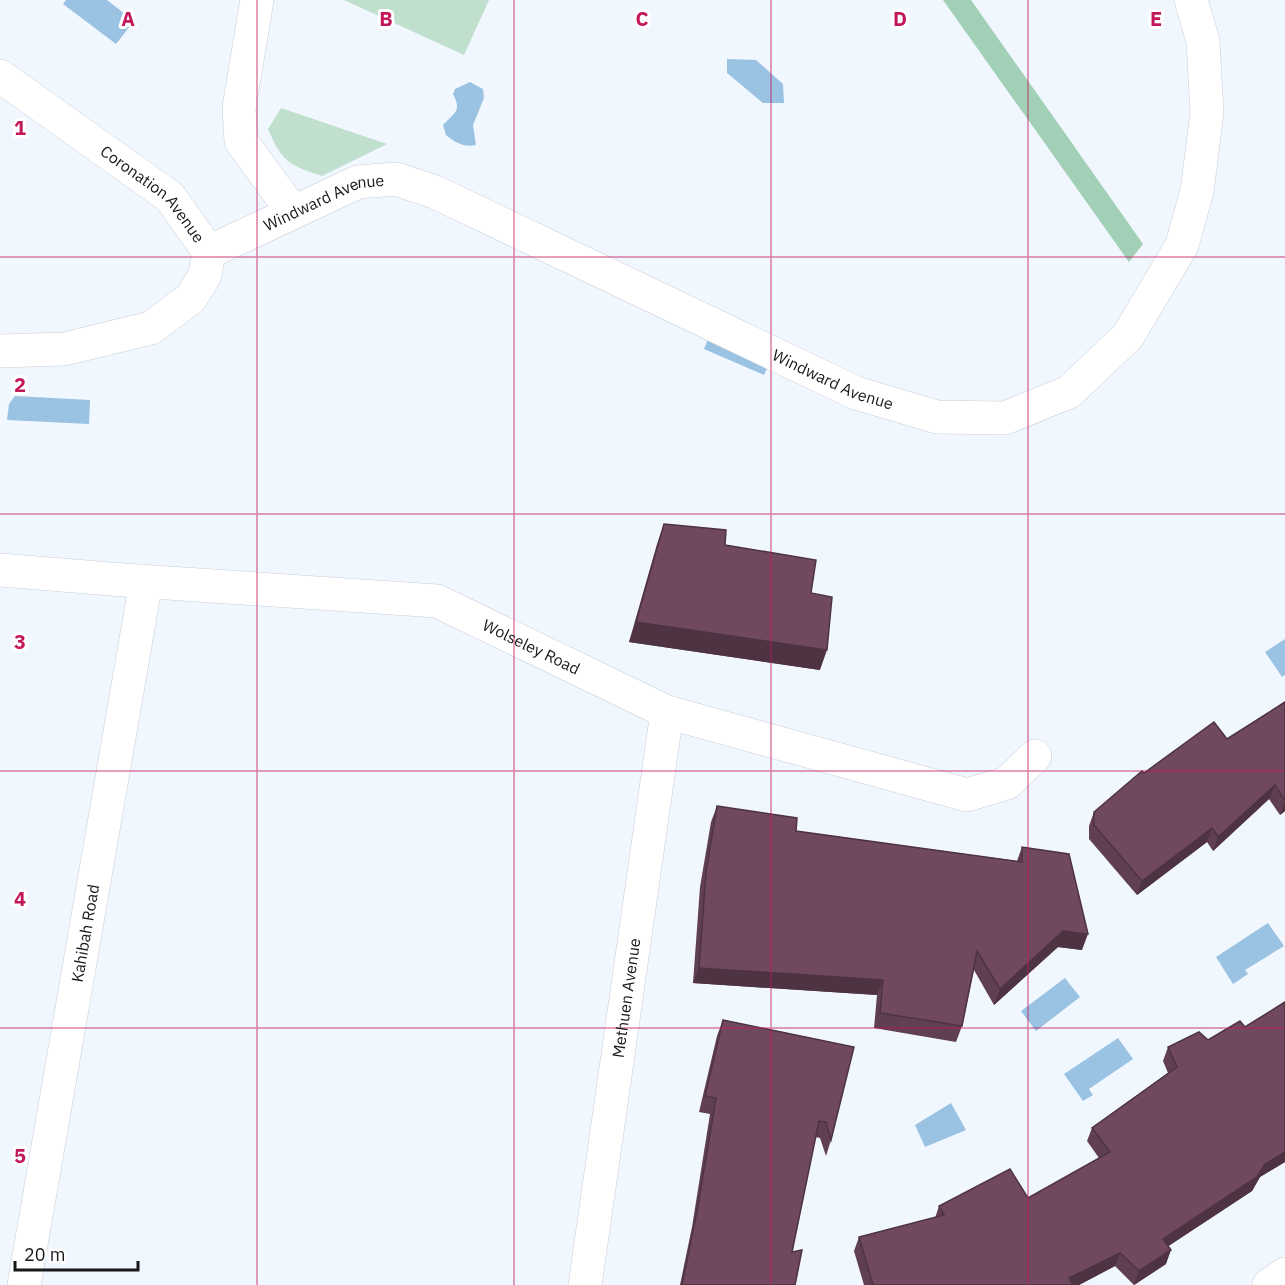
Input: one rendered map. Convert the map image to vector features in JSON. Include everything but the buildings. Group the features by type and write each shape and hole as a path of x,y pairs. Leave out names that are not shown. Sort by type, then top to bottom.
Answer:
{"street":[{"path":"257,0 239,108 241,141 293,212"},
{"name":"Windward Avenue","path":"209,252 358,182 396,179 435,192 856,393 937,417 1005,418 1069,392 1128,336 1182,245 1197,191 1207,113 1203,41 1191,0"},
{"name":"Coronation Avenue","path":"0,76 170,197 209,252 205,275 191,298 151,328 64,349 0,351"},
{"name":"Wolseley Road","path":"0,570 437,601 667,712 967,795 1007,783 1035,756"},
{"name":"Kahibah Road","path":"24,1285 146,582"},
{"name":"Methuen Avenue","path":"585,1285 667,712"},
{"path":"1269,1285 1285,1274"}],"green space":[{"path":"344,0 489,0 464,55"},
{"path":"943,0 971,0 1143,244 1129,262"},
{"path":"281,108 387,144 322,176 294,165 278,149 268,129"}],"water":[{"path":"66,0 107,0 134,21 116,44 63,4"},
{"path":"727,59 756,60 783,84 784,103 763,103 727,73"},
{"path":"470,82 483,89 484,98 473,125 476,145 468,146 449,138 443,125 457,108 453,94 455,89"},
{"path":"708,339 768,365 764,375 704,349"},
{"path":"15,396 90,400 89,424 7,420 9,404"},
{"path":"1285,639 1285,675 1282,677 1265,652"},
{"path":"1268,923 1284,946 1245,970 1248,974 1233,984 1216,957"},
{"path":"1065,978 1080,997 1036,1031 1021,1011"},
{"path":"1118,1038 1133,1059 1089,1089 1093,1095 1083,1101 1064,1074"},
{"path":"951,1103 966,1130 925,1147 915,1125"}]}
